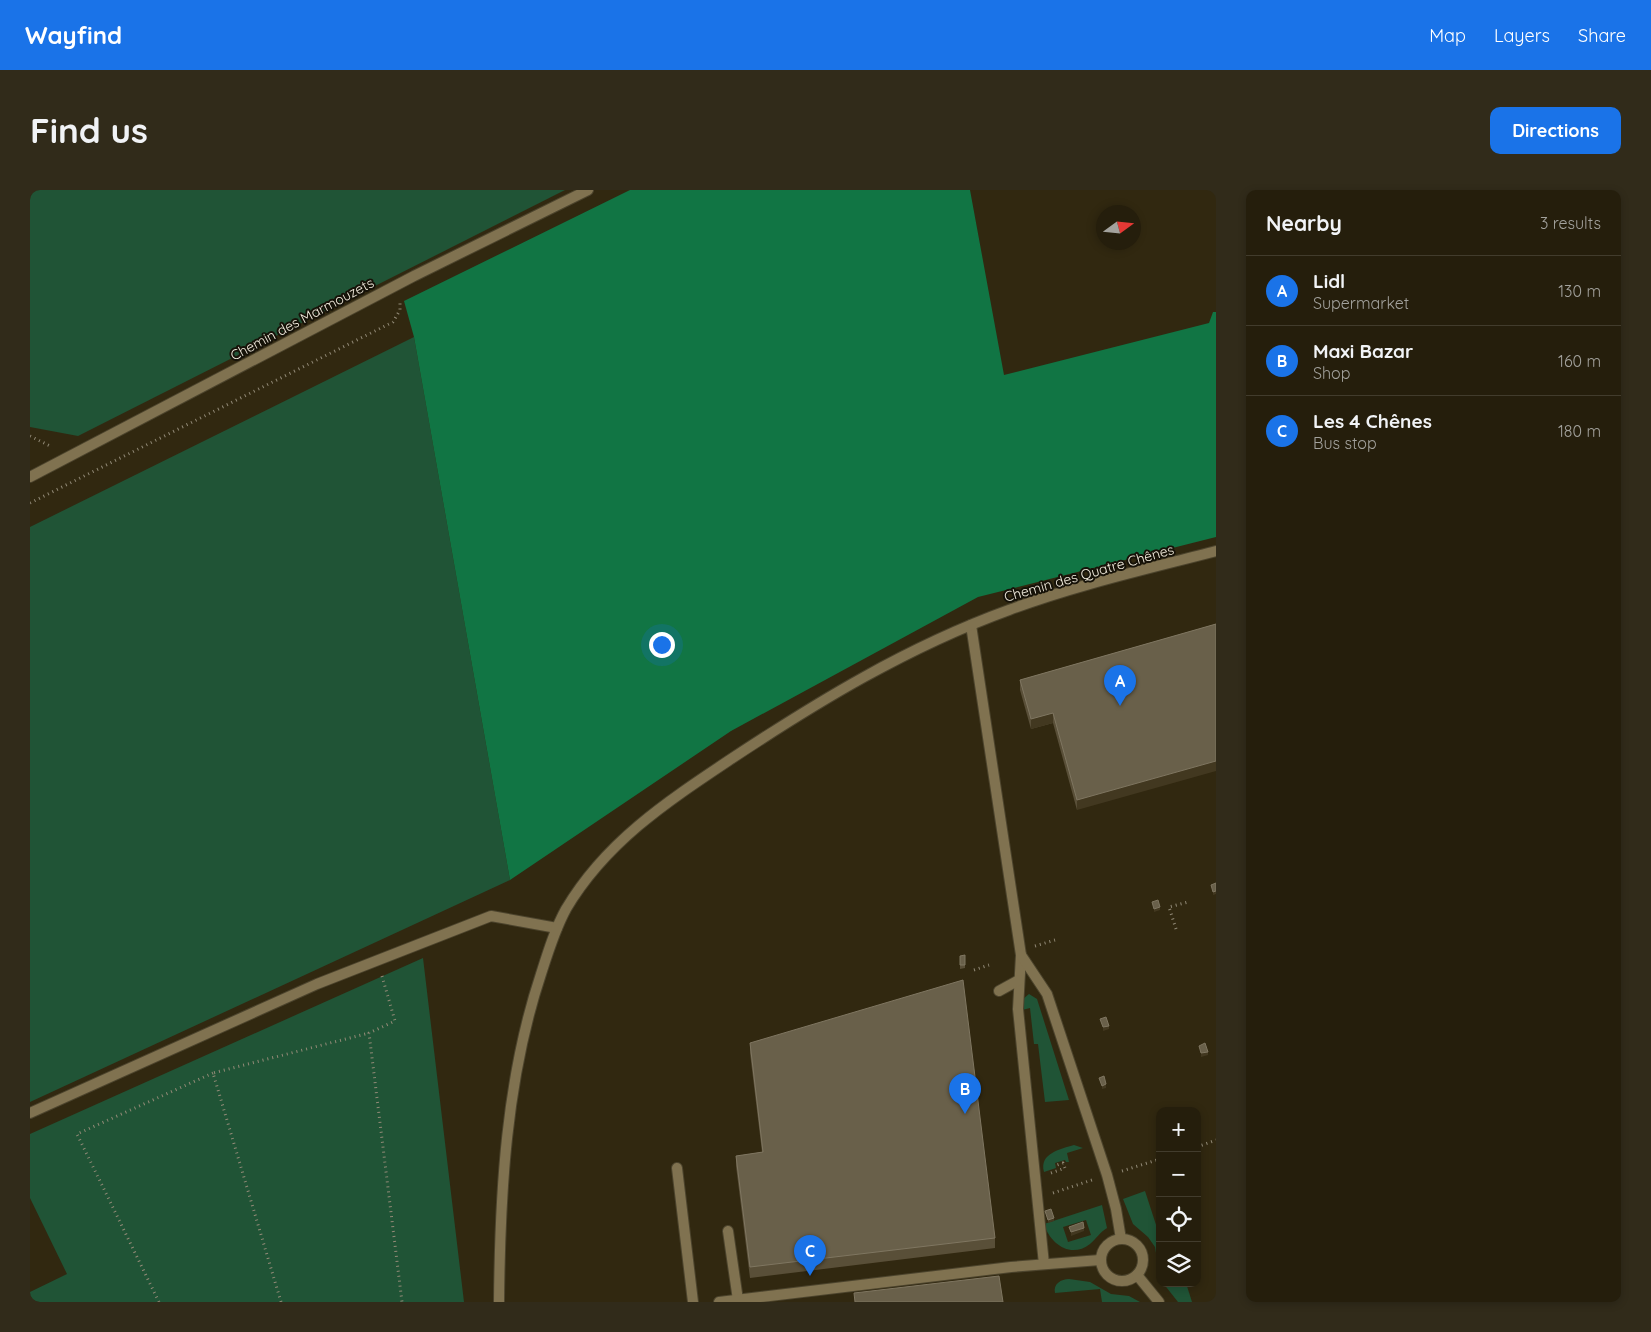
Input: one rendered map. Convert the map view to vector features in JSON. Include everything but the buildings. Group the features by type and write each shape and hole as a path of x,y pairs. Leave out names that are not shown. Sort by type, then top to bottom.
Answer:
{"street":[{"name":"Chemin des Marmouzets","path":"30,477 396,285 588,190"},
{"name":"Chemin des Quatre Chênes","path":"499,1302 504,1182 514,1086 536,989 557,928 566,910 594,869 625,835 655,811 806,709 928,643 1047,597 1216,551"},
{"path":"971,625 1021,955 1018,1009 1044,1264"},
{"path":"30,1113 316,984 491,916 557,928"},
{"path":"1021,955 1047,994 1107,1175 1121,1239"},
{"path":"999,991 1019,980"},
{"path":"677,1168 693,1302"},
{"path":"728,1230 738,1300"},
{"path":"1121,1239 1133,1242 1141,1251 1143,1264 1137,1275 1127,1280 1116,1281 1106,1275 1100,1260 1106,1245 1121,1239"},
{"path":"720,1302 1044,1264 1100,1260"},
{"path":"1137,1275 1159,1302"}],"path":[{"path":"30,502 393,322 400,310 396,285"},
{"path":"1176,929 1170,907 1188,902"},
{"path":"1040,945 1055,940"},
{"path":"159,1302 77,1134 213,1074 369,1033 395,1020 377,960"},
{"path":"974,970 989,965"},
{"path":"369,1033 402,1302"},
{"path":"213,1074 281,1302"},
{"path":"1201,1145 1216,1140"},
{"path":"1052,1173 1065,1168 1063,1163 1057,1166"}],"green space":[{"path":"30,190 565,190 78,436 30,427"},
{"path":"630,190 970,190 1004,375 1209,323 1213,312 1216,312 1216,537 978,597 731,731 510,880 414,337 404,301"},
{"path":"414,337 510,880 30,1102 30,527"},
{"path":"423,958 464,1302 30,1302 30,1292 67,1274 30,1198 30,1134"},
{"path":"1029,994 1037,999 1069,1100 1045,1102 1038,1044 1034,1044 1030,1008 1022,1010 1023,999"},
{"path":"1074,1145 1083,1148 1067,1153 1069,1162 1065,1160 1055,1163 1056,1168 1044,1172 1043,1166 1048,1156 1057,1150"},
{"path":"1145,1191 1156,1225 1156,1253 1155,1247 1148,1237 1133,1224 1123,1199"},
{"path":"1102,1205 1107,1228 1090,1244 1076,1250 1069,1250 1051,1238 1044,1224","holes":["1086,1220 1091,1235 1068,1242 1063,1227"]},
{"path":"1069,1279 1090,1282 1111,1294 1129,1296 1140,1302 1102,1302 1100,1289 1055,1293 1055,1287 1058,1283"},
{"path":"1166,1287 1187,1287 1192,1302 1178,1302"}],"place":[{"name":"Lidl","path":"1120,706"},
{"name":"Maxi Bazar","path":"965,1114"},
{"name":"Les 4 Chênes","path":"810,1276"}]}
